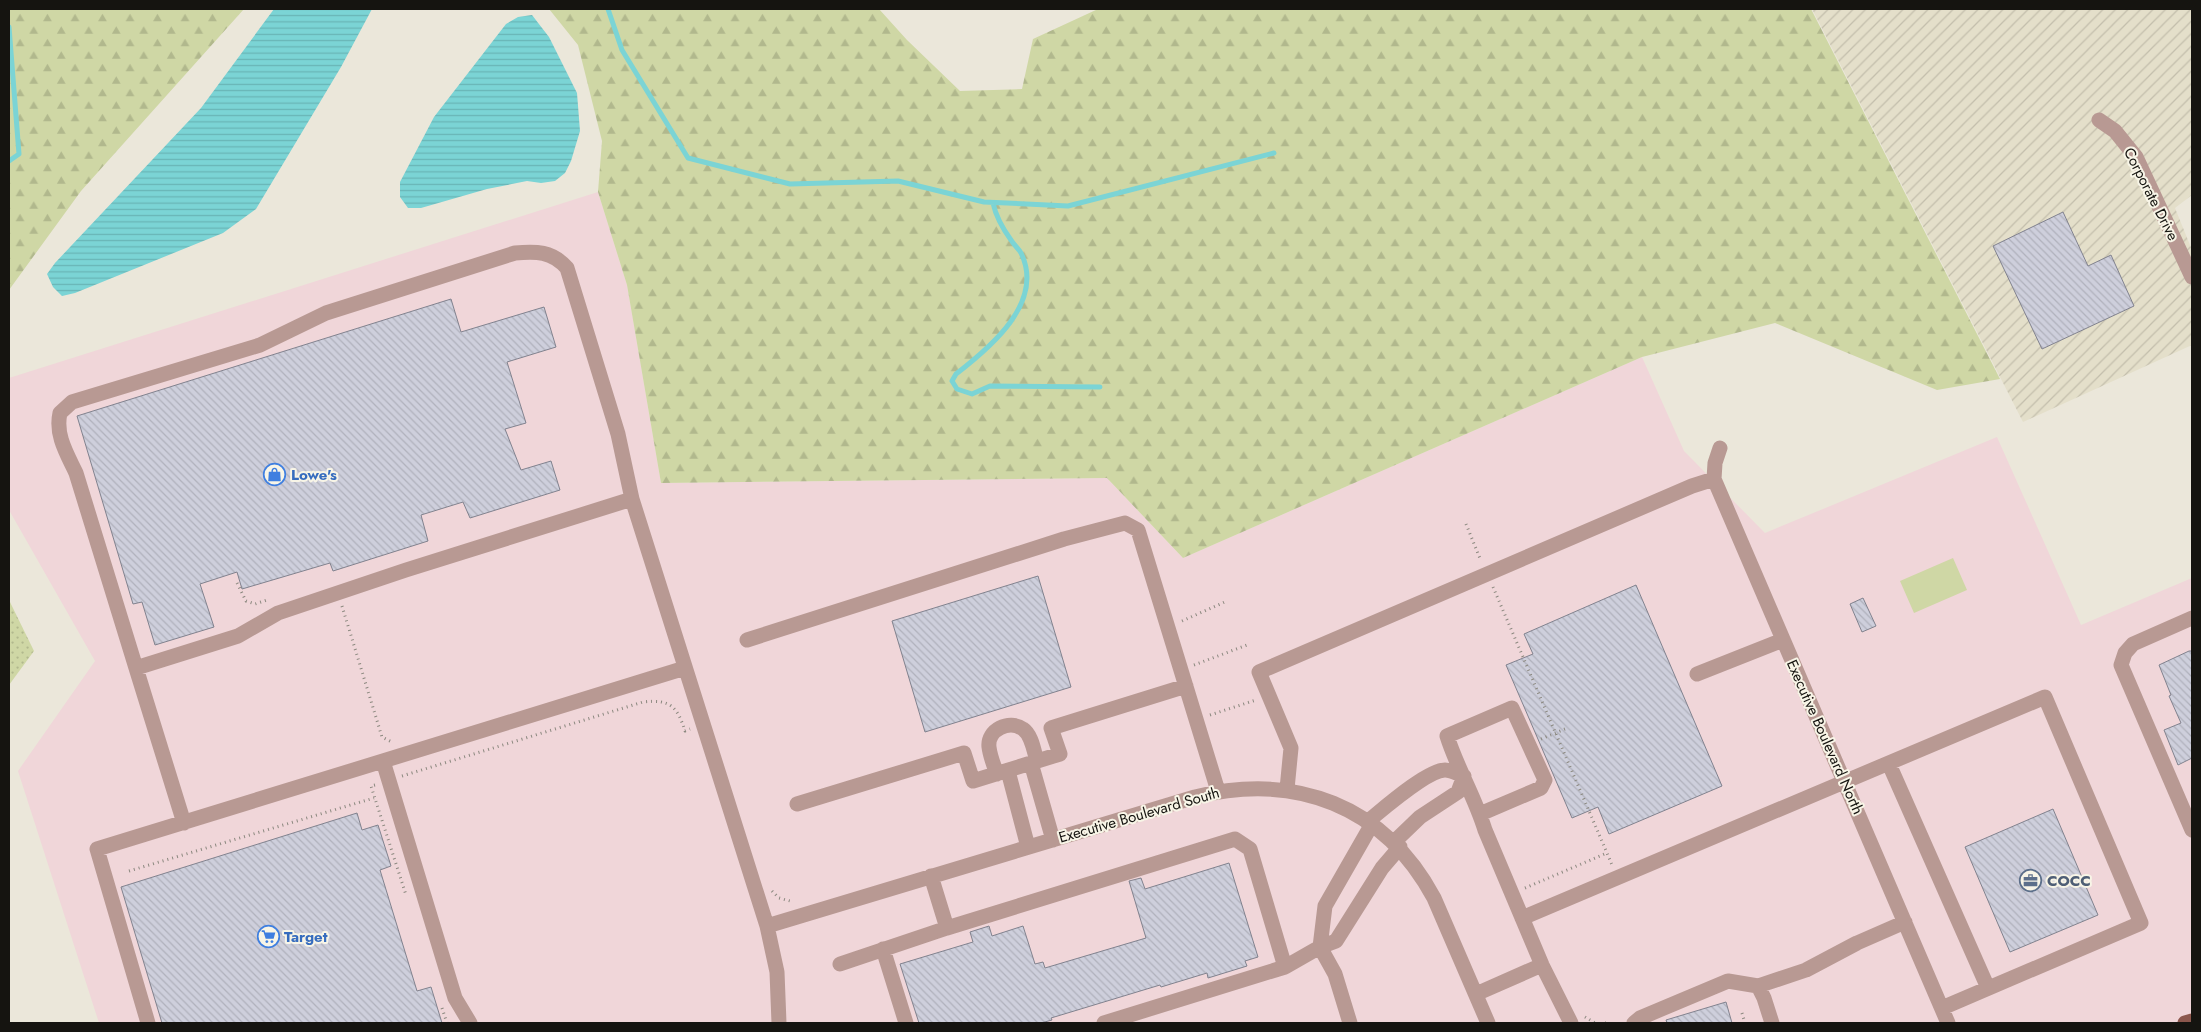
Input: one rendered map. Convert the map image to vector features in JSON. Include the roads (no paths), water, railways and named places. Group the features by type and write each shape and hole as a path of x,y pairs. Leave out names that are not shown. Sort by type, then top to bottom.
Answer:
{"main road":[{"path":"2186,1023 2192,1021"}],"street":[{"name":"Corporate Drive","path":"2099,120 2115,131 2136,157 2192,277"},
{"path":"184,823 76,473 65,451 59,432 60,413 72,402 260,345 326,313 515,254 533,251 548,253 567,268 618,434 632,499 767,926 777,972 779,1023"},
{"path":"1287,789 1291,748 1259,672 1685,489 1714,479 1715,464 1720,448"},
{"name":"Executive Boulevard North","path":"1714,479 1948,1023"},
{"path":"136,668 229,640 278,612 632,499"},
{"path":"747,640 1064,539 1125,522 1138,530 1218,791"},
{"path":"2192,618 2133,644 2125,653 2121,665 2192,830"},
{"path":"1697,674 1783,640"},
{"path":"148,1023 97,849 685,668"},
{"path":"797,804 964,753 973,781 1060,754 1052,728 1186,686"},
{"path":"1522,918 2045,697 2140,923 1942,1008"},
{"path":"1480,814 1541,788 1545,780 1512,708 1447,736 1542,966 1576,1018"},
{"path":"1028,847 1002,772 989,747 990,738 994,731 1004,727 1014,725 1024,729 1029,737 1053,840"},
{"path":"390,759 455,998 470,1023"},
{"path":"1890,764 1988,988"},
{"path":"1350,1023 1335,974 1320,947 1325,906 1370,823 1411,787 1432,774 1444,770 1464,776"},
{"path":"1104,1023 1286,967 1320,947 1336,942 1397,845 1420,817 1458,792 1464,776"},
{"name":"Executive Boulevard South","path":"767,926 1218,791 1264,788 1287,789 1332,802 1370,823 1397,845 1424,879 1434,898 1488,1023"},
{"path":"840,964 947,928 1235,840 1250,849 1286,967"},
{"path":"932,876 947,928"},
{"path":"1634,1023 1640,1018 1728,981 1758,986 1806,970 1857,943 1905,922"},
{"path":"883,949 906,1023"},
{"path":"1476,994 1542,966"},
{"path":"1758,986 1772,1023"}],"water":[{"path":"274,9 372,9 341,67 256,209 223,233 75,293 62,296 53,287 47,274 55,263 201,108"},
{"path":"532,15 549,37 577,93 580,131 571,161 565,173 555,181 541,183 527,181 487,189 421,208 408,208 400,197 400,182 434,117 506,24 518,17"}],"waterway":[{"path":"608,9 622,50 688,158 790,184 898,181 984,202 1068,206 1274,153"},
{"path":"9,27 19,154 9,161"},
{"path":"993,203 1003,227 1021,253 1027,271 1026,289 1020,306 1011,322 984,351 956,374 952,381 957,389 972,394 990,386 1100,387"}],"place":[{"name":"Lowe's","path":"275,475"},
{"name":"COCC","path":"2031,881"},
{"name":"Target","path":"268,937"}]}
